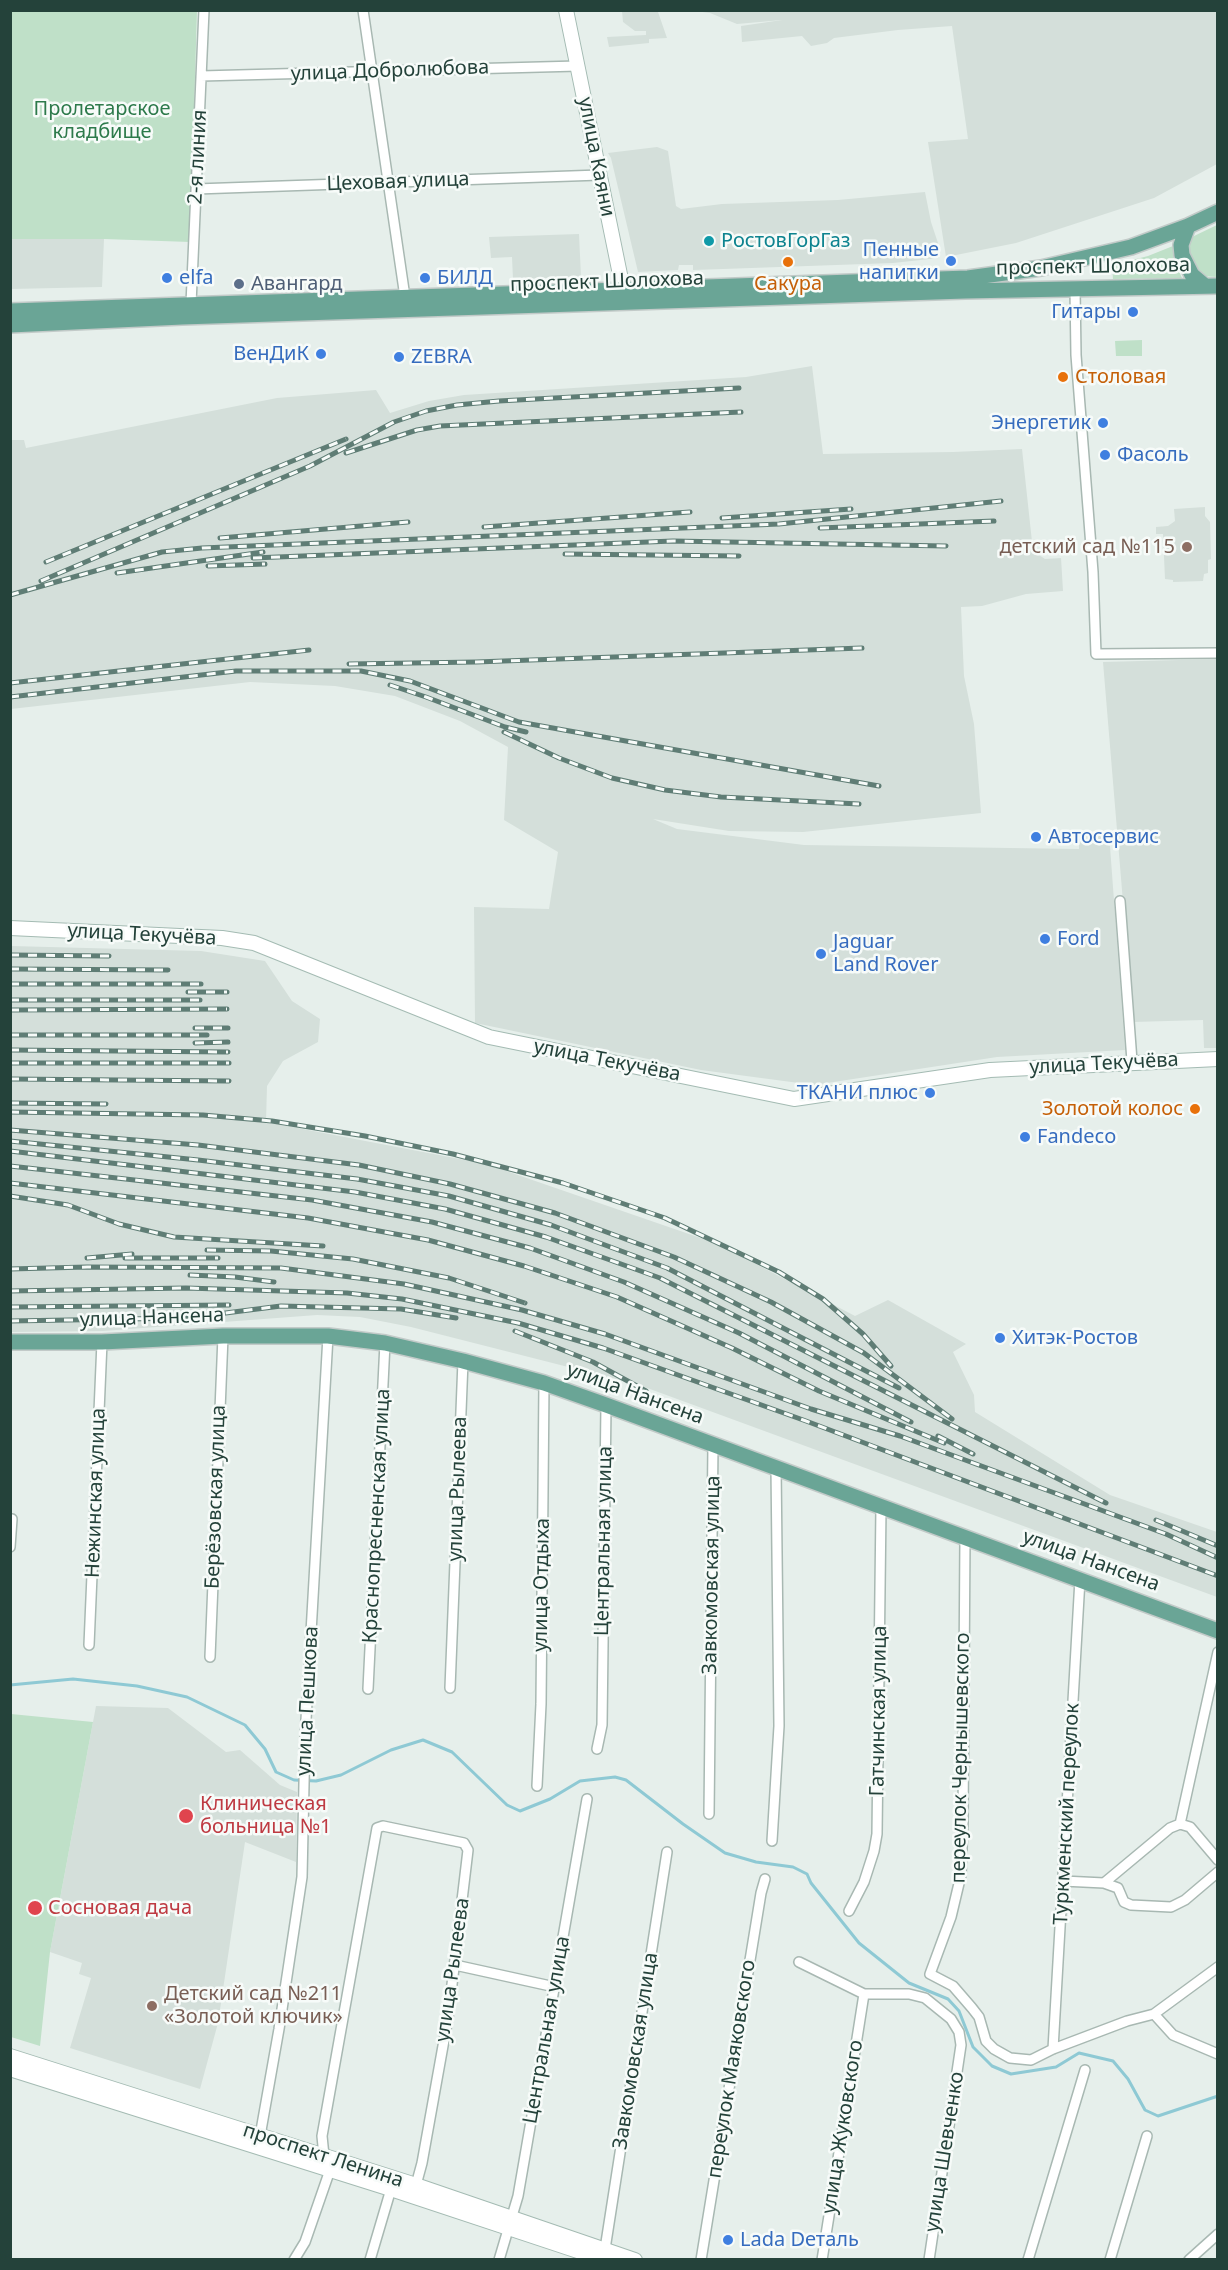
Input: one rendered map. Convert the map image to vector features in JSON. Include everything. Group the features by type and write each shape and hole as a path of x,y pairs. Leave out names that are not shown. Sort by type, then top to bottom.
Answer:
{"main road":[{"name":"улица Каяни","path":"566,10 624,296"},
{"name":"проспект Шолохова","path":"10,325 624,296 1008,274 1131,247 1218,212"},
{"path":"1188,226 1181,245 1182,255 1192,275 1211,286"},
{"name":"проспект Шолохова","path":"10,311 405,297 624,296 1211,286"},
{"name":"улица Текучёва","path":"10,928 222,938 254,943 489,1037 794,1099 990,1070 1132,1061 1218,1059"},
{"name":"улица Нансена","path":"10,1342 102,1342 223,1336 328,1336 386,1343 463,1361 544,1383 606,1405 1218,1631"},
{"name":"проспект Ленина","path":"10,2056 416,2185 511,2222 605,2254 635,2259"},
{"name":"проспект Ленина","path":"10,2069 391,2189 511,2222"}],"street":[{"name":"2-я линия","path":"191,304 204,10"},
{"path":"363,10 405,297"},
{"name":"улица Добролюбова","path":"201,76 578,66"},
{"name":"Цеховая улица","path":"196,189 600,175"},
{"path":"1075,289 1076,355 1093,572 1096,654 1218,653"},
{"path":"1120,901 1132,1061"},
{"name":"Берёзовская улица","path":"210,1657 223,1336"},
{"name":"улица Пешкова","path":"260,2136 302,1877 305,1737 328,1336"},
{"name":"Нежинская улица","path":"89,1645 102,1342"},
{"name":"Краснопресненская улица","path":"368,1689 386,1343"},
{"name":"улица Рылеева","path":"450,1688 463,1361"},
{"name":"улица Отдыха","path":"537,1786 541,1704 544,1383"},
{"name":"Центральная улица","path":"597,1749 602,1725 606,1405"},
{"name":"Завкомовская улица","path":"709,1814 713,1444"},
{"path":"772,1841 779,1726 776,1467"},
{"name":"Гатчинская улица","path":"849,1911 864,1882 877,1834 881,1507"},
{"path":"10,1548 12,1519"},
{"name":"переулок Чернышевского","path":"964,1537 961,1875 951,1917 930,1974 953,1986 979,2017 986,2041 1000,2054 1021,2060 1031,2060 1053,2049"},
{"name":"Туркменский переулок","path":"1053,2049 1080,1579"},
{"path":"1180,1824 1218,1652"},
{"name":"Центральная улица","path":"499,2259 511,2222 555,1988 587,1799"},
{"path":"1104,1883 1170,1828 1180,1824 1190,1827 1218,1860"},
{"name":"улица Рылеева","path":"324,2156 322,2136 377,1828 383,1826 464,1843 468,1850 455,1965 444,2041 416,2185"},
{"name":"Завкомовская улица","path":"605,2254 667,1852"},
{"path":"1063,1881 1104,1883 1118,1888 1124,1902 1131,1905 1171,1907 1185,1900 1218,1872"},
{"name":"переулок Маяковского","path":"701,2259 765,1879"},
{"path":"799,1962 864,1994"},
{"path":"455,1965 555,1988"},
{"path":"1053,2049 1127,2021 1154,2014 1218,1967"},
{"name":"улица Шевченко","path":"864,1994 909,1994 925,1998 951,2019 959,2032 961,2045 929,2259"},
{"name":"улица Жуковского","path":"822,2259 864,1994"},
{"path":"1154,2014 1173,2035 1218,2054"},
{"path":"1028,2259 1085,2070"},
{"path":"1110,2259 1147,2136"},
{"path":"294,2259 305,2241 330,2170"},
{"path":"370,2259 391,2189"},
{"path":"1189,2259 1218,2234"}],"shaded area":[{"path":"622,11 667,11 658,12 667,38 649,39 649,43 609,47 607,37 646,35 646,31 635,31 623,22"},
{"path":"695,11 1217,11 1217,164 1154,198 1016,243 946,257 928,142 968,139 952,26 834,38 827,43 811,46 802,36 742,42 741,26 782,20 737,24 710,13"},
{"path":"657,147 668,151 676,206 681,209 722,204 838,200 925,192 938,243 939,258 893,263 693,270 693,265 679,265 678,270 638,272 608,153"},
{"path":"579,234 581,277 513,279 512,257 491,258 489,237"},
{"path":"10,239 104,239 102,287 11,289"},
{"path":"812,366 823,454 1022,449 1033,551 1045,559 1061,558 1063,591 1026,594 982,606 961,607 964,676 974,724 981,813 803,832 729,831 653,819 677,829 804,845 1079,849 1079,833 1109,833 1125,1050 997,1057 814,1085 701,1070 475,1023 474,907 549,909 558,852 504,820 508,747 460,721 395,696 335,686 250,682 11,709 11,440 24,440 26,448 277,398 376,390 390,413 429,401 464,395 746,377"},
{"name":"детский сад №115","path":"1205,507 1205,516 1210,522 1211,559 1208,560 1208,573 1204,574 1203,581 1173,582 1173,580 1165,579 1163,534 1156,534 1156,527 1168,526 1175,521 1174,509"},
{"path":"1217,659 1217,1048 1204,1048 1203,1020 1133,1022 1103,662"},
{"path":"11,946 201,951 265,961 292,1001 320,1019 318,1042 283,1061 267,1086 266,1122 486,1164 718,1244 855,1316 888,1300 966,1344 953,1352 974,1395 975,1412 1110,1495 1217,1532 1217,1597 639,1385 411,1327 360,1317 317,1315 103,1331 11,1332"},
{"path":"96,1706 168,1708 226,1752 240,1750 280,1785 297,1792 296,1862 245,1842 218,2023 200,2089 70,2048 91,1978 79,1974 82,1963 50,1952"}],"green space":[{"name":"Пролетарское кладбище","path":"10,11 197,11 190,242 11,239"},
{"path":"1217,225 1217,277 1201,276 1187,253 1189,241 1194,236"},
{"path":"1173,246 1174,261 1182,278 1113,279 1112,265 1148,256"},
{"path":"1142,340 1142,356 1116,356 1115,341"},
{"name":"Сосновая дача","path":"11,1714 93,1722 50,1952 40,2046 11,2037"}],"waterway":[{"path":"10,1685 73,1679 137,1686 187,1697 245,1725 265,1749 276,1772 294,1780 316,1781 341,1775 391,1750 423,1740 452,1752 507,1805 520,1811 550,1799 580,1781 615,1777 626,1780 725,1853 756,1862 793,1867 807,1874 811,1883 859,1943 909,1983 948,1999 959,2011 973,2047 992,2066 1011,2074 1056,2067 1079,2053 1113,2061 1128,2079 1145,2110 1158,2116 1218,2096"}],"railway":[{"path":"41,581 310,466 394,422 426,411 499,401 739,388"},
{"path":"346,453 417,430 440,426 741,412"},
{"path":"46,562 346,439"},
{"path":"10,595 162,552 202,548 779,524 1001,501"},
{"path":"722,518 851,509"},
{"path":"484,527 690,512"},
{"path":"820,528 994,521"},
{"path":"220,538 408,522"},
{"path":"253,558 673,541 946,546"},
{"path":"117,573 263,552"},
{"path":"565,554 739,556"},
{"path":"208,566 265,564"},
{"path":"349,664 476,662 862,648"},
{"path":"10,683 309,650"},
{"path":"10,697 236,671 361,671 410,681 519,722 879,786"},
{"path":"390,685 505,727 526,732"},
{"path":"504,732 559,758 612,778 665,790 721,797 859,804"},
{"path":"10,955 109,956"},
{"path":"10,969 168,970"},
{"path":"10,984 201,984"},
{"path":"188,992 227,992"},
{"path":"10,1000 200,1000"},
{"path":"10,1010 227,1009"},
{"path":"195,1028 228,1028"},
{"path":"10,1035 207,1035"},
{"path":"195,1043 228,1042"},
{"path":"10,1050 228,1052"},
{"path":"10,1063 229,1063"},
{"path":"10,1079 229,1081"},
{"path":"10,1103 106,1104"},
{"path":"10,1112 203,1115 272,1121 365,1136 453,1154 563,1183 665,1218 779,1272 823,1299 863,1334 891,1366"},
{"path":"10,1130 198,1145 359,1165 450,1184 555,1213 674,1257 771,1302 864,1353 952,1419"},
{"path":"10,1141 357,1179 449,1196 551,1225 667,1268 899,1388"},
{"path":"10,1151 355,1192 445,1209 546,1237 660,1278 1106,1503"},
{"path":"10,1166 312,1200 432,1222 530,1248 624,1282 739,1333 911,1422"},
{"path":"10,1183 308,1218 428,1240 524,1266 617,1297 732,1348 819,1391 944,1443"},
{"path":"10,1196 68,1205 119,1224 174,1237 323,1246"},
{"path":"207,1250 271,1251 353,1259 449,1278 525,1303"},
{"path":"87,1258 132,1254"},
{"path":"125,1258 218,1258"},
{"path":"10,1269 281,1268 404,1284 522,1310 605,1334 811,1409 900,1436 1166,1534 1218,1558"},
{"path":"190,1275 274,1282"},
{"path":"10,1291 186,1288 347,1293 402,1299 518,1323 603,1348 806,1421 1218,1576"},
{"path":"10,1307 229,1305"},
{"path":"10,1321 186,1318 281,1306 401,1309 456,1318"},
{"path":"515,1331 593,1362 646,1391"},
{"path":"938,1436 973,1454"},
{"path":"1156,1520 1218,1546"}],"place":[{"name":"РостовГорГаз","path":"709,241"},
{"name":"Пенные напитки","path":"951,261"},
{"name":"Сакура","path":"788,262"},
{"name":"elfa","path":"167,278"},
{"name":"БИЛД","path":"425,278"},
{"name":"Авангард","path":"239,284"},
{"name":"Гитары","path":"1133,312"},
{"name":"ВенДиК","path":"321,354"},
{"name":"ZEBRA","path":"399,357"},
{"name":"Столовая","path":"1063,377"},
{"name":"Энергетик","path":"1103,423"},
{"name":"Фасоль","path":"1105,455"},
{"name":"детский сад №115","path":"1187,547"},
{"name":"Автосервис","path":"1036,837"},
{"name":"Ford","path":"1045,939"},
{"name":"Jaguar Land Rover","path":"821,954"},
{"name":"ТКАНИ плюс","path":"930,1093"},
{"name":"Золотой колос","path":"1195,1109"},
{"name":"Fandeco","path":"1025,1137"},
{"name":"Хитэк-Ростов","path":"1000,1338"},
{"name":"Клиническая больница №1","path":"186,1816"},
{"name":"Сосновая дача","path":"35,1908"},
{"name":"Детский сад №211 «Золотой ключик»","path":"152,2006"},
{"name":"Lada Dеталь","path":"728,2240"}]}
